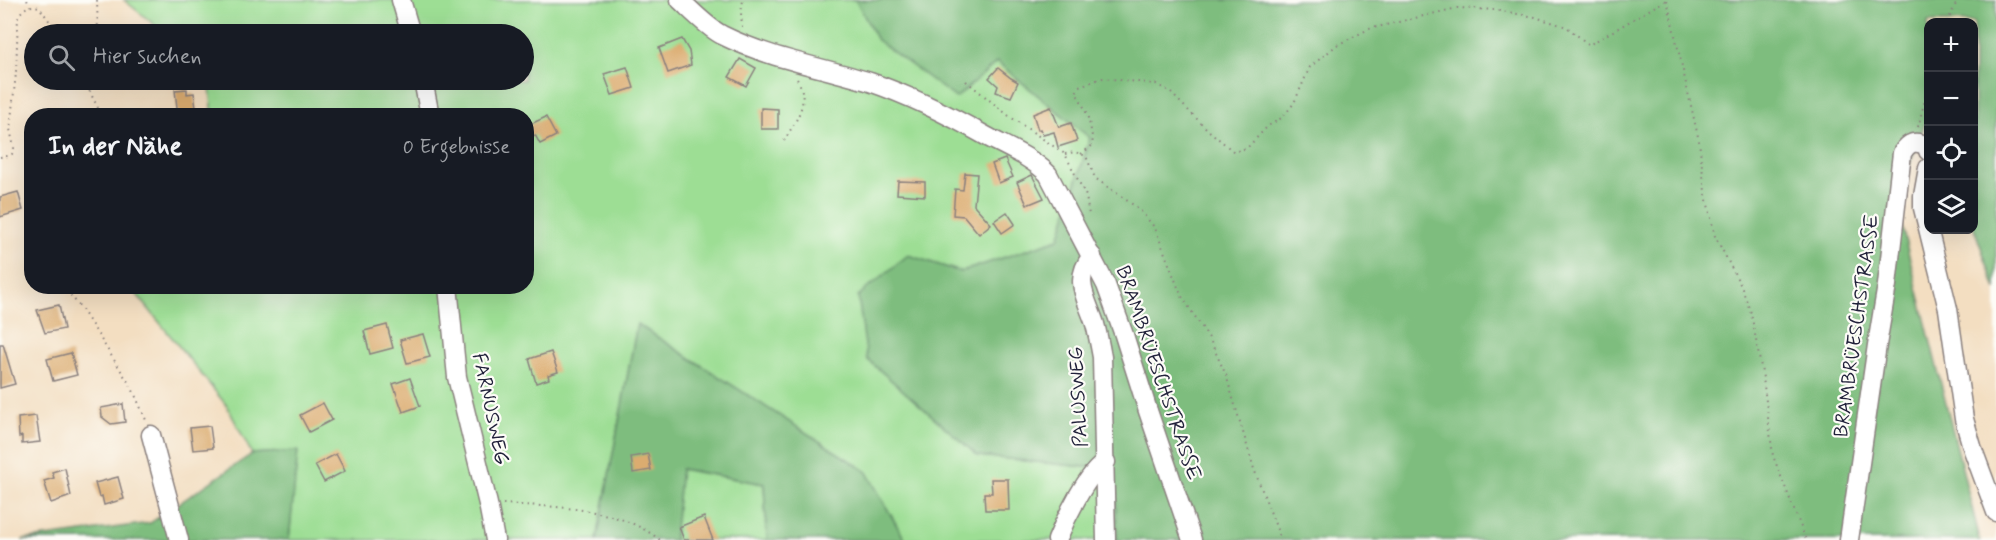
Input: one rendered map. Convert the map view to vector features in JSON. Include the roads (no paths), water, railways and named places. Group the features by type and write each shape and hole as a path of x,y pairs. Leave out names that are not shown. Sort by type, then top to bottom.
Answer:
{"street":[{"path":"401,0 408,24"},
{"name":"BRAMBRÜESCHSTRASSE","path":"680,0 721,34 906,95 955,118 1034,161 1048,174 1106,285 1192,540"},
{"path":"425,90 428,108"},
{"name":"BRAMBRÜESCHSTRASSE","path":"1849,540 1876,345 1887,285 1902,153 1909,143 1922,147"},
{"path":"1925,180 1923,208 1948,309 1964,419 1996,512"},
{"name":"PALUSWEG","path":"1092,256 1085,264 1082,290 1094,321 1100,347 1106,462 1106,540"},
{"name":"FARNUSWEG","path":"449,294 457,377 495,540"},
{"path":"151,435 179,540"},
{"path":"1057,540 1086,484 1099,466 1106,462"}]}
